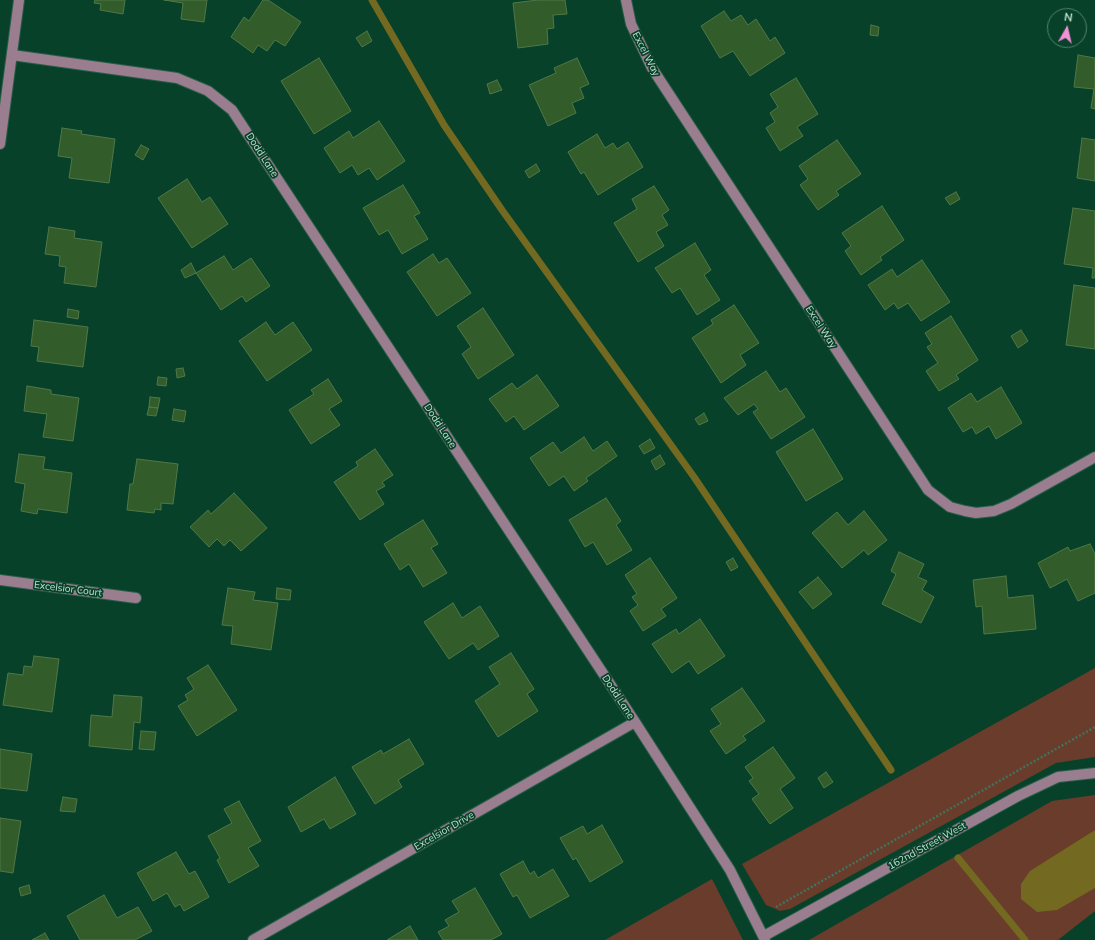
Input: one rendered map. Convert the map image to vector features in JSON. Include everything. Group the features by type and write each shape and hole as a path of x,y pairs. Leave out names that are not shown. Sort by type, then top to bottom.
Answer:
{"street":[{"path":"0,144 19,0"},
{"name":"Excel Way","path":"626,0 631,24 652,68 928,490 950,507 976,513 994,511 1011,504 1095,457"},
{"name":"Dodd Lane","path":"12,55 177,78 208,91 232,110 635,722 730,870 765,938"},
{"name":"Excelsior Court","path":"0,580 136,598"},
{"name":"Excelsior Drive","path":"253,940 635,722"},
{"name":"162nd Street West","path":"765,938 1018,796 1058,777 1095,773"}],"path":[{"path":"776,907 1095,727"}],"shaded area":[{"path":"1095,668 1095,757 1056,763 790,909 780,911 766,905 742,864"},
{"path":"1095,795 1095,911 1058,940 809,940 1052,801"},
{"path":"1095,830 1095,888 1057,910 1037,912 1021,899 1021,884 1030,871"},
{"path":"712,879 743,940 605,940"}],"building":[{"path":"95,0 125,0 123,14 100,10 101,4 94,3"},
{"path":"164,0 207,0 204,22 181,19 183,3"},
{"path":"263,0 268,0 301,22 285,46 275,40 267,51 258,45 253,53 231,37 244,17 249,21"},
{"path":"538,0 565,0 567,14 553,15 554,28 547,29 548,44 518,48 513,3"},
{"path":"724,11 731,21 741,15 748,25 756,19 770,41 775,37 785,53 750,76 733,51 720,58 701,26"},
{"path":"871,25 879,27 878,36 870,35"},
{"path":"367,31 372,41 362,47 356,38"},
{"path":"1078,55 1095,58 1095,109 1091,108 1094,89 1074,87"},
{"path":"319,58 351,111 314,134 281,81"},
{"path":"577,58 589,84 580,88 584,98 572,103 576,113 548,126 529,85 556,73 554,68"},
{"path":"796,78 818,114 797,127 803,136 780,151 766,128 775,122 770,113 778,107 770,94"},
{"path":"497,80 502,90 490,94 487,84"},
{"path":"379,121 405,161 377,180 369,168 358,175 352,165 340,173 324,148 349,131 353,138"},
{"path":"62,128 82,131 81,134 115,139 109,183 69,178 72,158 58,156"},
{"path":"597,134 605,148 613,143 617,149 628,142 643,167 598,195 584,172 581,174 568,152"},
{"path":"1082,138 1095,140 1095,181 1077,178"},
{"path":"837,140 861,174 836,191 839,195 818,210 800,185 808,179 799,166"},
{"path":"141,145 149,149 143,160 135,155"},
{"path":"536,164 540,171 529,178 525,171"},
{"path":"187,179 202,202 210,197 228,224 192,248 158,198"},
{"path":"403,185 420,213 414,216 428,239 402,254 388,230 379,235 363,208"},
{"path":"654,186 669,210 662,215 668,225 656,232 664,246 638,262 614,223 637,209 632,199"},
{"path":"956,192 960,199 950,205 945,198"},
{"path":"882,206 904,240 880,257 882,260 861,275 845,251 851,246 842,233"},
{"path":"1073,208 1095,211 1095,278 1092,278 1093,268 1064,264"},
{"path":"49,227 75,231 74,238 102,242 96,287 64,283 66,267 59,266 60,256 45,254"},
{"path":"695,243 711,270 704,275 720,300 697,315 680,288 672,293 655,268"},
{"path":"433,254 439,263 447,258 471,293 437,316 407,272"},
{"path":"224,256 233,270 251,258 270,286 246,302 242,296 221,310 196,273"},
{"path":"922,260 950,302 921,321 908,303 898,309 894,303 885,310 868,285 892,269 897,277"},
{"path":"191,263 196,273 185,278 181,270"},
{"path":"1074,285 1095,288 1095,349 1066,345"},
{"path":"734,305 759,343 740,355 746,365 721,383 692,338 713,324 711,320"},
{"path":"483,308 514,355 478,379 462,354 471,347 457,326"},
{"path":"68,309 79,311 78,319 67,317"},
{"path":"951,316 978,360 956,375 959,379 939,391 926,371 938,363 927,347 932,344 925,333"},
{"path":"34,320 88,327 83,367 37,361 39,347 31,346"},
{"path":"266,322 275,335 293,322 312,350 267,381 239,341"},
{"path":"1021,330 1028,341 1018,348 1011,336"},
{"path":"183,368 185,376 177,378 176,369"},
{"path":"766,371 780,392 786,388 805,417 771,439 753,412 758,409 754,404 738,415 724,398"},
{"path":"537,375 559,406 524,430 514,416 506,422 489,399 512,383 517,389"},
{"path":"158,377 167,378 166,386 157,385"},
{"path":"328,379 342,401 329,409 340,425 311,444 289,410 314,394 311,390"},
{"path":"27,386 51,390 51,394 79,398 73,441 43,437 47,414 24,411"},
{"path":"1001,387 1022,423 996,439 989,426 976,434 972,427 963,432 948,408 971,393 977,402"},
{"path":"150,397 160,398 158,408 149,407"},
{"path":"149,407 158,408 156,416 147,415"},
{"path":"174,409 186,411 184,422 172,420"},
{"path":"704,413 708,421 699,425 695,419"},
{"path":"813,429 843,479 806,501 776,452"},
{"path":"584,437 593,451 607,441 617,456 586,478 588,481 574,491 564,476 549,486 530,458 553,442 561,453"},
{"path":"650,439 655,448 644,454 639,446"},
{"path":"375,449 393,475 382,482 385,486 376,491 384,504 360,520 334,482 358,466 356,462"},
{"path":"19,454 45,457 43,469 72,473 67,513 38,509 37,514 21,511 25,484 15,482"},
{"path":"660,455 665,464 656,470 651,461"},
{"path":"137,459 178,464 173,504 161,503 161,510 155,509 154,513 127,510 130,484 133,484"},
{"path":"234,493 267,528 241,551 230,540 224,546 217,539 209,547 190,527 208,510 211,514"},
{"path":"606,498 621,521 616,525 632,550 607,565 593,542 585,547 569,520"},
{"path":"864,511 887,540 868,555 864,550 842,568 812,533 837,512 848,525"},
{"path":"423,520 438,544 431,548 447,573 423,587 409,564 400,570 384,544"},
{"path":"1090,544 1095,554 1095,593 1078,601 1067,579 1050,588 1038,563 1068,547 1070,551"},
{"path":"899,552 924,564 918,577 927,581 922,590 934,597 921,623 882,604 896,574 891,571"},
{"path":"650,558 677,598 661,609 666,616 643,631 630,611 638,605 632,597 637,594 625,575"},
{"path":"733,558 738,567 731,571 726,562"},
{"path":"1006,576 1008,598 1033,595 1036,629 984,634 982,606 976,607 973,580"},
{"path":"818,577 832,594 813,609 799,592"},
{"path":"228,588 255,592 253,600 278,603 271,650 231,644 233,626 222,625"},
{"path":"277,588 291,590 290,600 276,599"},
{"path":"453,603 462,618 480,606 499,636 478,650 473,643 449,659 424,622"},
{"path":"700,619 725,656 698,674 689,661 672,673 652,644 676,629 679,634"},
{"path":"511,653 534,689 527,694 538,711 498,737 475,701 500,684 489,667"},
{"path":"34,656 59,659 52,712 3,705 8,673 23,675 24,666 32,667"},
{"path":"208,665 237,710 197,736 178,706 188,700 185,695 194,689 187,678"},
{"path":"742,688 765,721 743,736 746,740 726,754 710,731 721,724 711,709"},
{"path":"114,695 142,697 140,723 134,722 132,750 89,746 91,715 112,717"},
{"path":"141,731 156,732 154,750 139,749"},
{"path":"409,739 424,764 398,780 402,787 375,804 352,767 381,750 383,754"},
{"path":"773,747 795,778 780,789 793,808 770,824 752,799 759,794 749,781 753,778 745,767"},
{"path":"0,749 32,754 27,791 0,788"},
{"path":"826,772 833,782 824,788 818,778"},
{"path":"335,777 356,814 330,829 324,819 301,832 288,807"},
{"path":"63,797 77,799 75,812 60,811"},
{"path":"239,801 261,841 248,848 259,866 229,883 217,860 220,858 208,836 232,823 224,809"},
{"path":"0,818 21,821 13,873 0,871"},
{"path":"602,825 623,862 590,882 576,858 573,860 560,838 583,826 587,834"},
{"path":"176,852 189,874 195,871 209,897 184,911 180,904 175,907 167,893 153,901 137,873"},
{"path":"523,861 530,874 534,871 538,878 553,869 569,896 530,918 517,895 513,897 500,874"},
{"path":"29,885 31,893 21,896 19,888"},
{"path":"475,888 502,934 491,940 443,940 438,932 449,926 445,920 459,912 452,901"},
{"path":"104,895 117,918 138,907 152,931 135,940 80,940 67,916"},
{"path":"410,926 418,940 387,940"},
{"path":"45,933 49,940 32,940"}],"waterway":[{"path":"372,0 444,125 502,210 694,477 891,770"},
{"path":"958,858 1025,940"}]}
